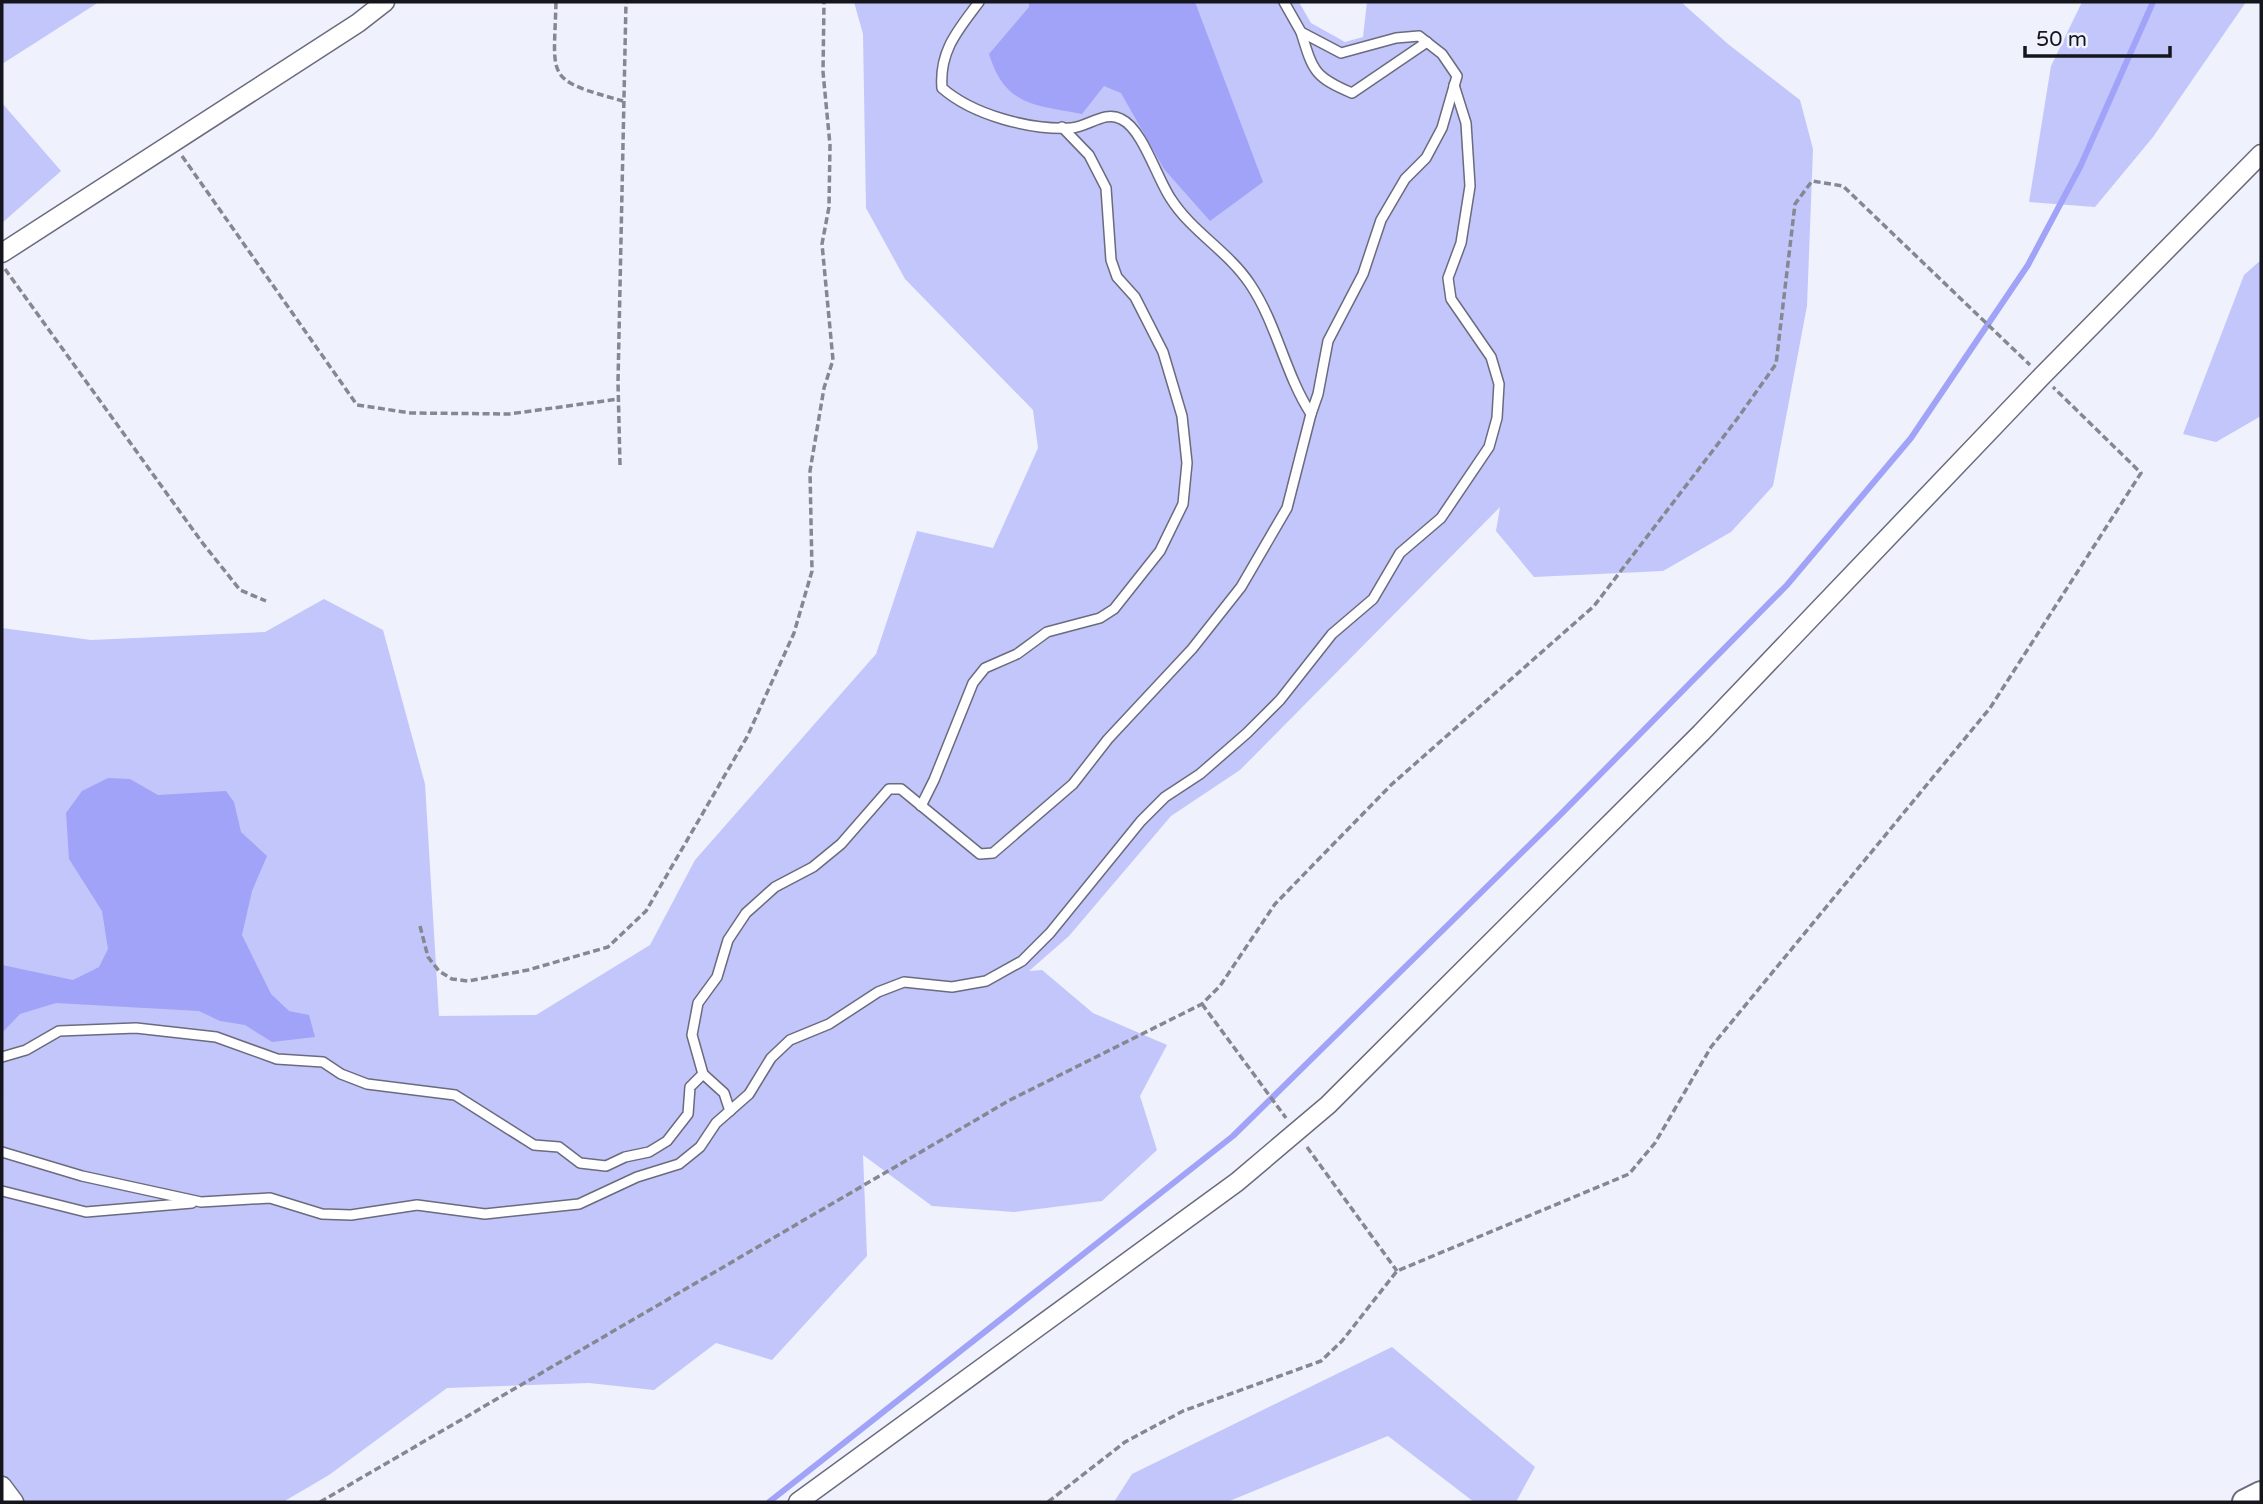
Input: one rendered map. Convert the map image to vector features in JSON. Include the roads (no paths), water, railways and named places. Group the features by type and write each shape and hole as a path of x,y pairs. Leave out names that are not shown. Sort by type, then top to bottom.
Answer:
{"main road":[{"path":"2245,1502 2261,1494"}],"street":[{"path":"2,253 171,141 358,23 385,2"},
{"path":"798,1502 1237,1182 1328,1105 1700,733 2042,376 2261,154"},
{"path":"2,1486 14,1502"}],"lane":[{"path":"979,2 948,42 940,69 942,88 959,103 1032,125 1073,128 1110,115 1123,119 1134,130 1178,209 1229,258 1251,285 1278,341 1297,393 1311,414"},
{"path":"1284,2 1301,32 1310,61 1323,81 1352,93 1427,42"},
{"path":"730,1111 724,1093 704,1074 692,1035 698,1003 717,977 728,940 746,913 775,887 813,867 841,844 889,789 901,789 979,854 993,853 1073,784 1241,587 1287,508 1318,394 1328,341 1363,274 1381,220 1405,179 1426,158 1442,128 1457,76 1442,54 1419,36 1396,38 1341,53 1301,32"},
{"path":"2,1191 86,1212 270,1198 323,1214 351,1215 417,1205 485,1214 579,1204 637,1177 679,1164 700,1147 716,1123 749,1094 771,1058 790,1040 829,1024 878,992 904,982 952,987 986,981 1022,961 1050,933 1141,821 1165,797 1200,774 1247,733 1280,700 1332,634 1373,598 1400,553 1441,518 1489,447 1497,418 1499,384 1491,357 1451,299 1448,278 1461,243 1470,186 1466,123 1454,85"},
{"path":"921,806 973,683 985,668 1017,654 1047,632 1100,618 1114,609 1160,551 1183,504 1187,463 1182,416 1163,352 1135,298 1116,276 1111,260 1106,188 1089,155 1062,127"},
{"path":"2,1057 26,1050 59,1031 136,1028 216,1037 277,1059 323,1062 341,1074 367,1084 455,1095 534,1145 559,1147 580,1163 606,1166 625,1157 649,1152 667,1141 688,1114 690,1087 704,1074"},
{"path":"2,1152 82,1176 201,1202"}],"waterway":[{"path":"769,1502 1233,1136 1560,815 1787,585 1911,438 2028,265 2081,165 2153,2"}]}
